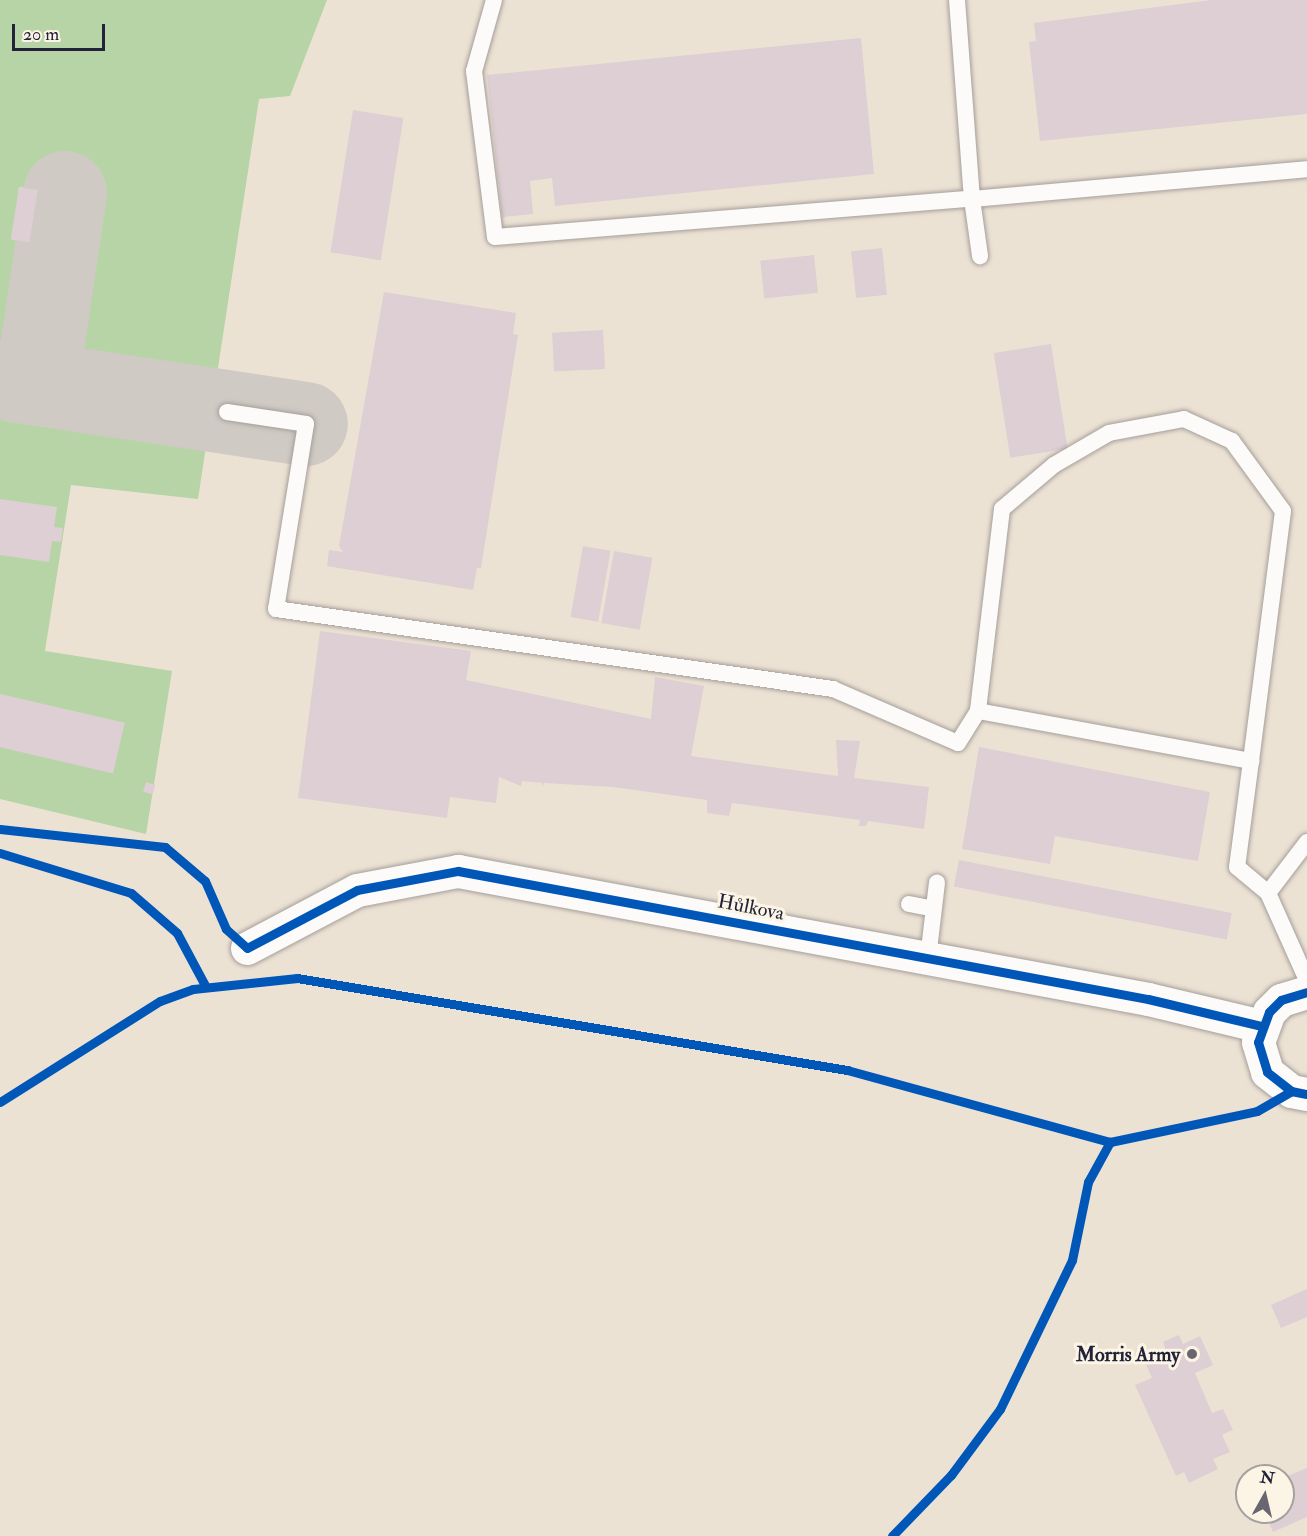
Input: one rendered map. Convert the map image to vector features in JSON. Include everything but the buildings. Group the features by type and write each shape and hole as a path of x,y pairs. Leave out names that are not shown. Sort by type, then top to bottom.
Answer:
{"street":[{"name":"Hůlkova","path":"247,948 357,890 458,871 928,958 1261,1026"},
{"path":"1307,992 1281,1000 1261,1026 1258,1042 1267,1072 1291,1091 1307,1094"}],"lane":[{"path":"494,0 474,71 495,237 972,199 1307,169"},
{"path":"957,0 972,199 980,256"},
{"path":"227,412 306,424 276,609 833,689 958,743 978,711 1002,509 1054,465 1109,433 1184,419 1232,441 1283,511 1237,867 1268,893 1307,980"},
{"path":"978,711 1251,761"},
{"path":"1268,893 1307,842"},
{"path":"928,958 937,883"},
{"path":"909,904 934,909"}],"green space":[{"path":"0,0 327,0 290,96 259,99 198,499 71,485 45,651 172,671 146,834 0,799","holes":["19,187 38,190 31,242 13,240"]}],"taxiway":[{"path":"65,193 40,362 18,381 306,424"}],"cycle path":[{"path":"0,829 165,847 205,881 226,929 247,948 357,890 458,871 1148,999 1261,1026"},
{"path":"0,853 131,893 177,933 206,987"},
{"path":"0,1102 160,1001 193,989 297,978 847,1070 1110,1142"},
{"path":"1307,992 1281,1000 1269,1012 1258,1042 1267,1072 1291,1091 1307,1094"},
{"path":"892,1536 951,1475 1000,1409 1072,1260 1088,1182 1110,1142 1257,1111 1291,1091"}],"place":[{"name":"Morris Army","path":"1192,1354"}]}
